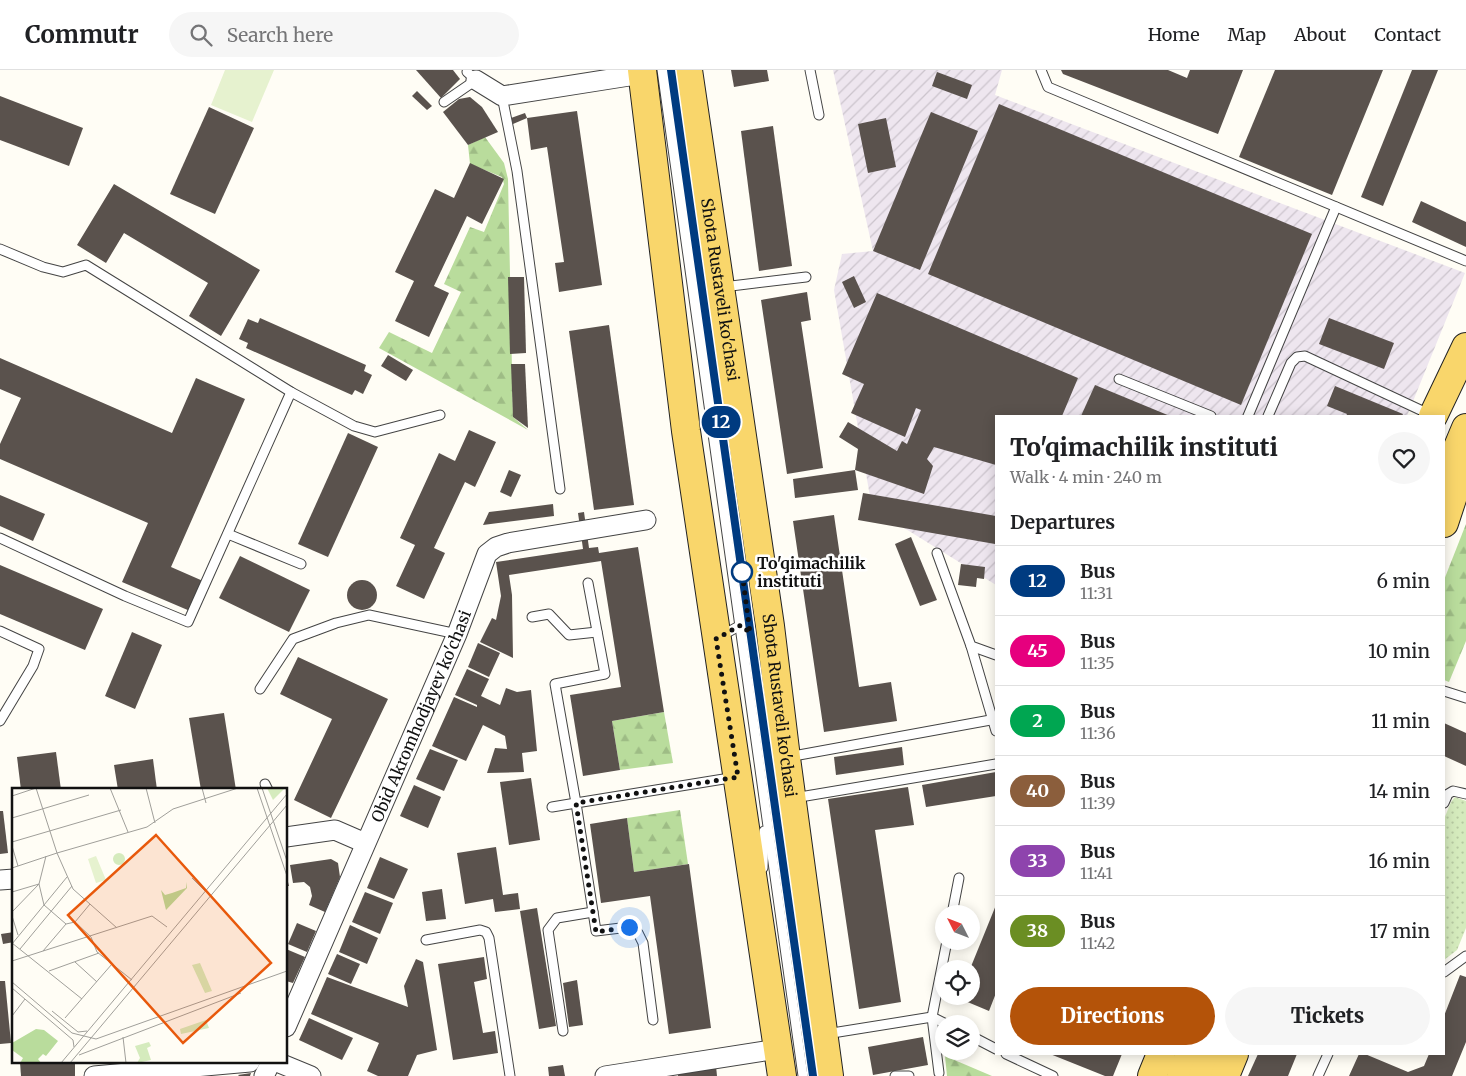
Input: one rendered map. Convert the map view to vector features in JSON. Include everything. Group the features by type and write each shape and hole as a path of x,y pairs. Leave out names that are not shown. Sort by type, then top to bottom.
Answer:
{"main road":[{"name":"Shota Rustaveli ko'chasi","path":"688,70 770,626 791,799 829,1076"},
{"path":"649,71 686,431 782,1076"},
{"path":"1433,415 1466,347"},
{"path":"1445,421 1466,365"},
{"path":"1445,479 1466,428"},
{"path":"1445,520 1466,456"},
{"path":"1152,1076 1161,1055"},
{"path":"1181,1076 1190,1055"},
{"path":"1203,1076 1212,1055"},
{"path":"1225,1076 1234,1055"}],"street":[{"path":"472,76 502,96 649,71"},
{"name":"Obid Akromhodjayev ko'chasi","path":"288,1022 457,634 484,561 492,549 508,543 646,520"},
{"path":"288,837 336,830 365,843"},
{"path":"605,1076 778,1049"},
{"path":"94,1076 228,1064"},
{"path":"264,1076 270,1064"},
{"path":"282,1064 311,1076"}],"lane":[{"path":"671,70 813,1076"},
{"path":"810,70 818,115"},
{"path":"1041,70 1048,87 1466,261"},
{"path":"649,71 741,625 803,1076"},
{"path":"444,102 472,76"},
{"path":"502,96 517,171 560,489"},
{"path":"1248,415 1336,207"},
{"path":"0,249 43,267 63,272 86,266 291,392 354,426 375,432 440,415"},
{"path":"721,287 806,277"},
{"path":"1268,415 1291,363 1298,357 1305,356 1431,415"},
{"path":"1119,379 1209,415"},
{"path":"0,538 133,600 188,622 291,392"},
{"path":"228,534 301,564"},
{"path":"786,758 994,719 971,646 937,553"},
{"path":"588,583 605,674 555,684 596,932 629,927 641,938 653,1020"},
{"path":"532,616 549,614 569,635 597,632"},
{"path":"260,688 293,639 336,623 369,615 457,634"},
{"path":"741,625 750,633"},
{"path":"716,639 741,625"},
{"path":"0,631 39,649 33,666 0,721"},
{"path":"971,646 995,655"},
{"path":"1445,691 1466,698"},
{"path":"791,799 995,764"},
{"path":"552,807 738,777"},
{"path":"1445,801 1448,794 1453,791 1466,794"},
{"path":"760,920 766,808"},
{"path":"954,905 960,878"},
{"path":"563,1030 548,930 557,918 593,912"},
{"path":"426,940 480,930 486,932 489,938 510,1076"},
{"path":"939,1073 932,1017 945,950"},
{"path":"1445,971 1466,956"},
{"path":"823,1035 932,1017 935,1018"},
{"path":"980,1041 995,1048"},
{"path":"1008,1055 1052,1076"},
{"path":"1318,1076 1328,1055"},
{"path":"895,1076 909,1076"}],"shaded area":[{"path":"833,70 1002,70 995,95 1465,273 1407,415 995,415 995,584 872,508 834,290 842,254 873,251"}],"green space":[{"path":"225,70 274,70 252,122 211,105"},
{"path":"485,137 504,163 508,179 513,417 528,430 379,348 389,332 432,353 461,292 444,284 470,227 484,232 504,184 502,177 470,164 468,145"},
{"path":"1466,524 1466,641 1449,682 1445,680 1445,577"},
{"path":"664,712 673,763 620,770 612,721"},
{"path":"1455,797 1466,801 1466,928 1457,950 1445,959 1445,817"},
{"path":"680,810 688,864 634,872 627,818"},
{"path":"945,1060 954,1060 992,1076 947,1076"}],"building":[{"path":"416,70 453,70 460,79 441,98"},
{"path":"731,70 767,70 769,81 734,87"},
{"path":"1061,70 1168,70 1187,78 1190,70 1243,70 1218,134 1063,74"},
{"path":"1275,70 1383,70 1332,195 1239,157"},
{"path":"1412,70 1438,70 1383,206 1361,197"},
{"path":"937,72 972,85 967,99 932,86"},
{"path":"417,91 432,106 427,110 412,96"},
{"path":"0,96 83,128 69,166 0,140"},
{"path":"470,97 482,107 498,132 468,145 443,112 459,99"},
{"path":"999,104 1312,234 1241,405 928,274"},
{"path":"209,107 254,128 215,214 170,194"},
{"path":"577,111 602,285 559,292 555,263 564,262 547,147 531,150 527,118"},
{"path":"931,112 978,131 920,270 873,251"},
{"path":"525,113 527,118 513,124 511,118"},
{"path":"886,118 896,167 868,173 858,124"},
{"path":"773,126 792,266 759,271 741,131"},
{"path":"470,163 504,179 482,224 467,216 434,286 449,293 429,337 395,321 414,281 395,272 435,189 454,198"},
{"path":"114,184 260,270 221,336 189,316 208,283 124,233 106,263 77,245"},
{"path":"1421,201 1466,222 1466,247 1412,222"},
{"path":"854,276 866,302 854,308 842,282"},
{"path":"508,277 524,277 526,353 510,354"},
{"path":"807,292 811,320 801,322 823,468 787,474 761,300"},
{"path":"877,293 1078,378 1062,415 995,415 995,465 934,447 927,459 933,466 924,494 855,470 858,449 839,437 848,422 897,451 902,441 907,444 921,410 916,408 905,437 851,413 864,384 842,374"},
{"path":"260,318 366,365 364,371 372,375 363,394 355,390 352,395 246,348 248,343 239,339 248,319 258,323"},
{"path":"1329,318 1394,343 1384,369 1319,344"},
{"path":"609,325 634,505 594,510 569,331"},
{"path":"388,355 413,370 406,381 381,366"},
{"path":"0,358 172,433 196,378 245,399 171,567 203,581 190,611 122,582 148,523 0,459 0,444 21,398 0,389"},
{"path":"511,364 525,364 528,428 513,417"},
{"path":"1095,385 1168,415 1081,415"},
{"path":"1335,386 1403,414 1346,415 1327,406"},
{"path":"469,430 496,442 475,487 465,482 434,548 445,553 424,599 396,586 415,545 400,538 439,453 455,461"},
{"path":"348,433 378,447 328,557 298,544"},
{"path":"509,470 521,475 511,497 500,492"},
{"path":"855,470 858,490 795,498 793,479"},
{"path":"863,493 995,516 995,544 858,520"},
{"path":"0,495 45,514 33,541 0,526"},
{"path":"553,504 554,516 483,525 489,512"},
{"path":"584,512 589,548 598,547 599,553 638,547 664,712 612,721 620,770 583,776 570,695 621,687 601,561 509,575 512,595 513,658 480,642 492,618 496,620 501,596 496,562 583,549 578,513"},
{"path":"834,515 859,687 891,682 897,721 824,732 793,521"},
{"path":"911,537 937,600 920,606 895,544"},
{"path":"240,556 310,590 289,632 219,598"},
{"path":"961,564 985,567 984,579 977,578 976,587 958,585"},
{"path":"0,565 103,609 85,650 0,614"},
{"path":"362,580 368,581 376,589 376,601 368,609 362,610 356,609 348,601 347,595 348,589 356,581"},
{"path":"132,632 162,645 135,709 105,696"},
{"path":"478,643 500,653 489,677 468,667"},
{"path":"298,657 388,699 331,818 294,800 332,719 280,694"},
{"path":"467,669 489,679 481,696 500,705 506,688 517,692 531,690 537,751 522,753 524,772 487,773 495,748 507,749 505,736 483,725 466,761 432,746 454,697 477,707 477,705 455,695"},
{"path":"224,713 236,788 201,788 189,718"},
{"path":"1445,723 1466,733 1466,766 1445,756"},
{"path":"902,747 904,765 836,775 834,757"},
{"path":"430,749 458,760 444,791 416,779"},
{"path":"56,752 61,788 21,788 17,757"},
{"path":"153,759 157,788 118,788 114,765"},
{"path":"995,772 995,796 926,807 922,785"},
{"path":"531,778 540,840 509,845 500,782"},
{"path":"414,785 441,797 428,828 400,816"},
{"path":"908,787 914,825 875,830 901,1002 859,1009 828,799"},
{"path":"0,811 3,811 8,853 0,854"},
{"path":"627,818 634,872 689,864 711,1028 669,1034 650,896 601,903 590,824"},
{"path":"496,847 503,895 518,893 520,909 495,912 493,899 465,904 457,853"},
{"path":"380,857 408,869 394,899 367,888"},
{"path":"331,859 338,863 340,877 325,912 309,905 312,896 310,887 304,882 293,883 290,865"},
{"path":"442,889 446,919 426,921 422,892"},
{"path":"365,892 393,903 380,934 352,922"},
{"path":"995,907 995,996 989,1011 975,1005 980,1005 980,960 974,960 978,950 980,950 980,944"},
{"path":"537,908 556,1026 539,1029 520,911"},
{"path":"297,923 316,931 307,952 288,944"},
{"path":"350,925 378,938 367,964 339,952"},
{"path":"12,932 12,942 3,944 1,934"},
{"path":"288,950 305,957 293,983 288,982"},
{"path":"337,954 360,964 351,984 328,974"},
{"path":"484,957 487,979 474,982 483,1033 495,1031 498,1053 453,1060 438,964"},
{"path":"416,959 423,962 437,1050 417,1055 408,1076 378,1076 367,1071 379,1043 311,1014 327,977 408,1007 404,986"},
{"path":"1460,975 1466,977 1466,1042 1452,1076 1349,1076 1359,1055 1367,1055 1408,1072 1424,1066 1429,1055 1445,1055 1445,1013"},
{"path":"577,980 583,1025 569,1027 563,983"},
{"path":"0,981 5,981 11,1043 0,1044"},
{"path":"309,1018 353,1038 342,1060 299,1040"},
{"path":"923,1037 928,1065 873,1075 868,1047"},
{"path":"1052,1055 1122,1055 1113,1076 1105,1076"},
{"path":"1258,1055 1297,1055 1288,1076 1248,1076"},
{"path":"20,1064 75,1064 75,1076 21,1076"},
{"path":"563,1065 565,1076 549,1076 548,1067"},
{"path":"716,1066 717,1076 678,1076 678,1071"},
{"path":"251,1073 250,1076 238,1075"}],"bus line":[{"name":"12","path":"671,70 813,1076"}],"place":[{"name":"To'qimachilik instituti","path":"742,572"}],"route":[{"path":"629,927 596,932 576,803 738,777 716,639 741,625 750,633 742,572"}]}
